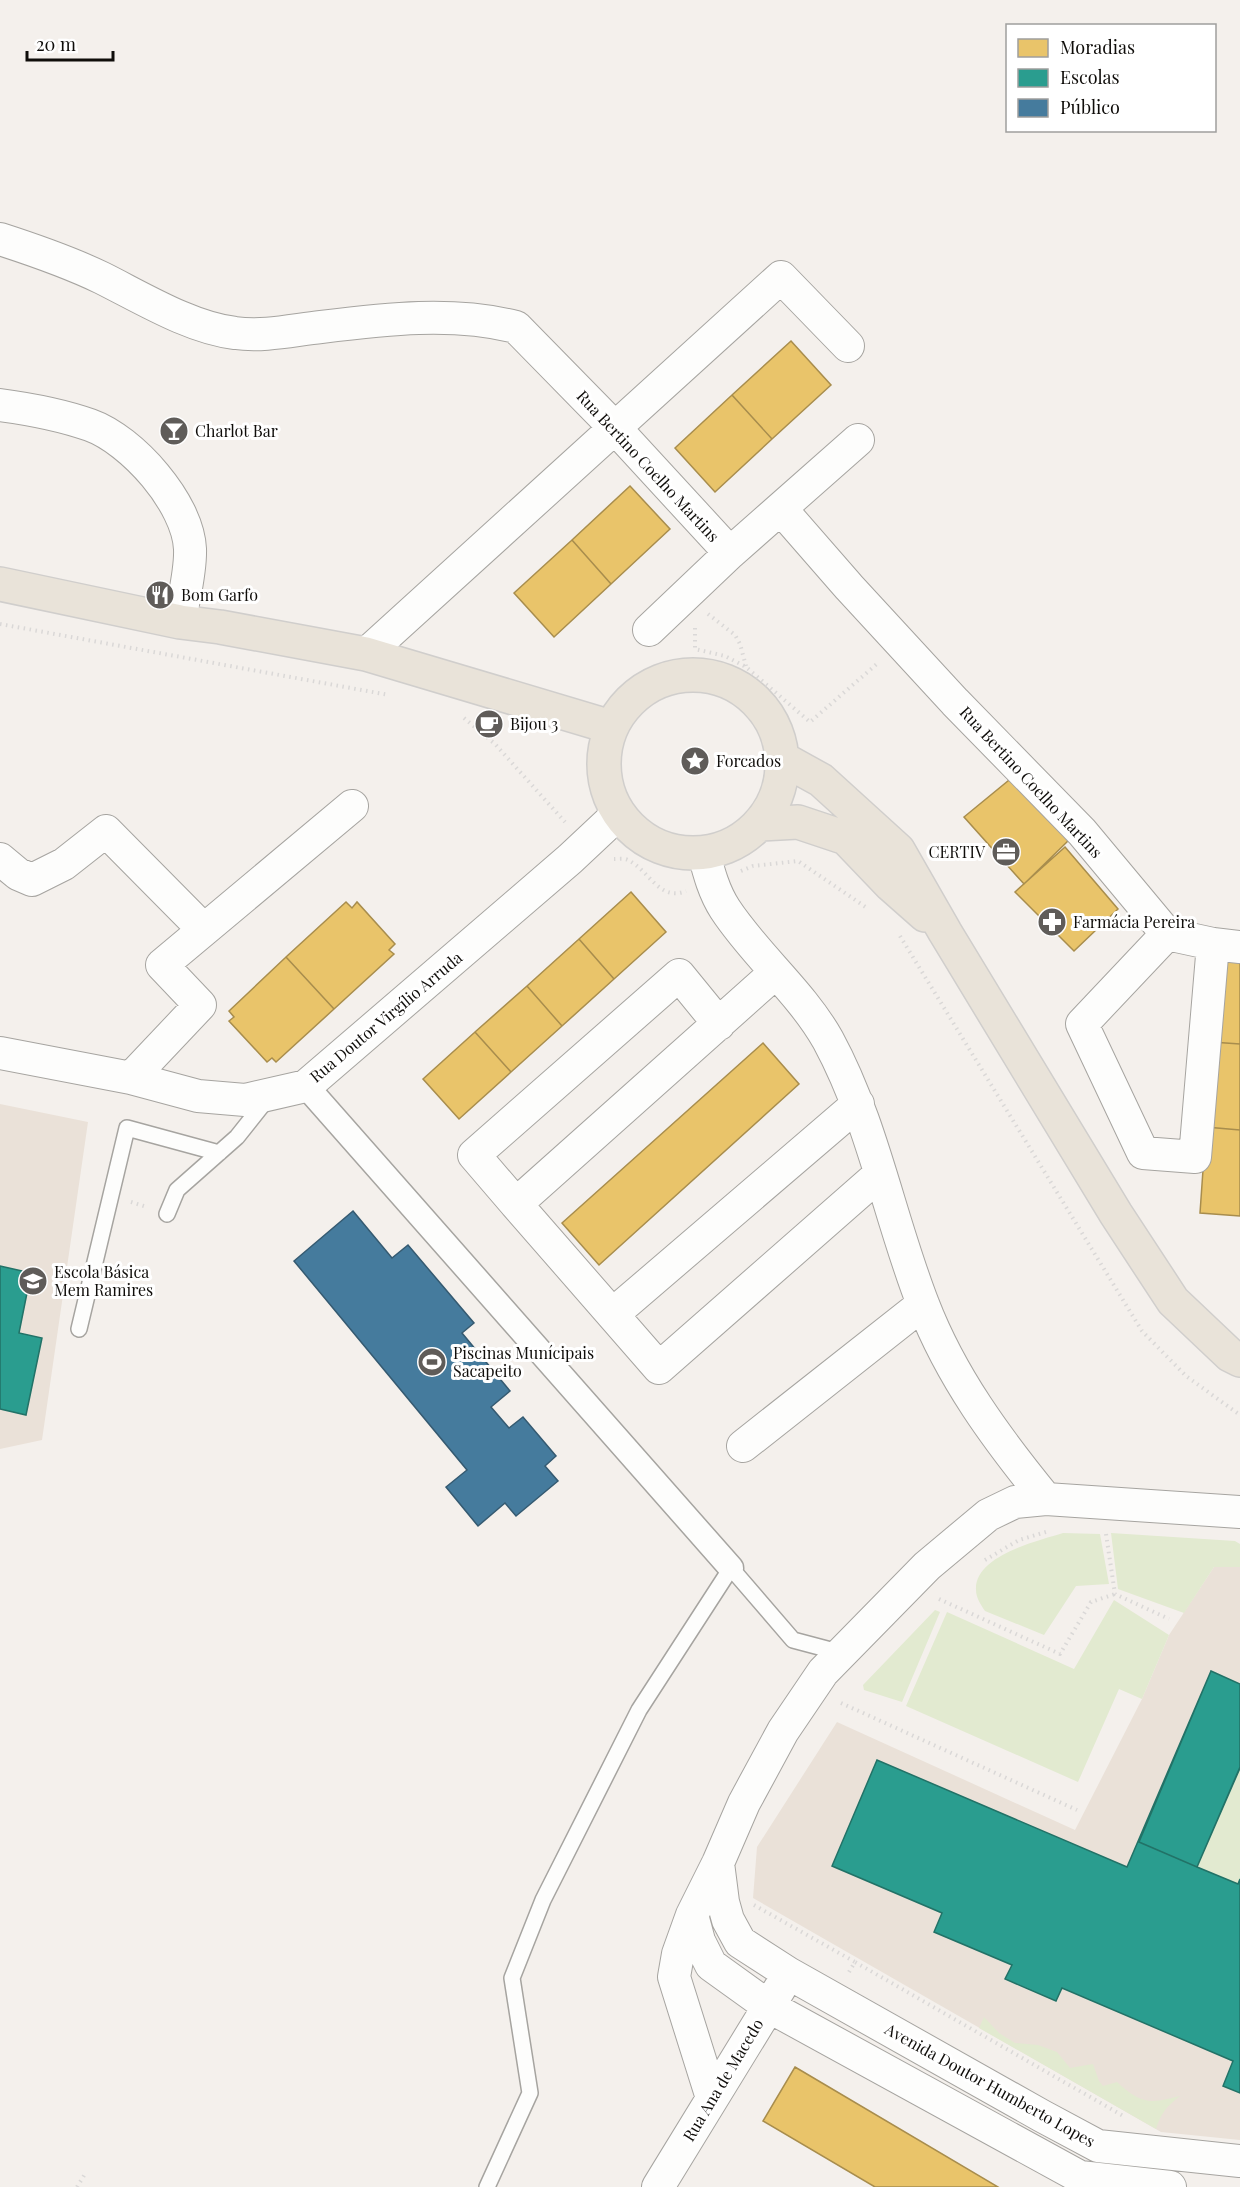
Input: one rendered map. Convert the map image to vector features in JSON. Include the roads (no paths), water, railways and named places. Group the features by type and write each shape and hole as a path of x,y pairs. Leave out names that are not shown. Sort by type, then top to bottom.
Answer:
{"main road":[{"path":"0,584 180,622 220,627 366,654 611,727"},
{"path":"679,675 709,675 737,685 760,704 777,729 783,759 779,793 761,824 708,868 641,838 618,814 606,786 603,756 611,727 627,702 651,684 679,675"},
{"path":"783,759 821,780 898,850 945,932 1116,1214 1173,1301 1230,1355 1240,1360"},
{"path":"761,824 798,822 846,838 891,885 945,932"}],"street":[{"name":"Rua Bertino Coelho Martins","path":"0,239 36,250 101,277 140,299 175,314 235,333 266,334 381,321 449,318 496,322 516,327 615,428 730,554 781,509 955,702 1082,832 1167,934"},
{"path":"366,654 781,277 848,346"},
{"path":"0,405 91,425 112,436 150,468 173,499 184,524 190,549 180,622"},
{"path":"781,509 858,440"},
{"path":"649,630 730,554"},
{"path":"131,1078 200,1005 162,965 352,806"},
{"name":"Rua Doutor Virgílio Arruda","path":"0,1053 131,1078 198,1096 245,1100 306,1086 618,814"},
{"path":"0,859 18,874 32,880 64,864 106,831 204,930"},
{"path":"708,868 724,908 827,1038 858,1104 923,1304 939,1340 981,1416 1046,1499"},
{"path":"1167,934 1226,945 1195,1157 1143,1153 1082,1024 1167,934"},
{"path":"516,1204 775,973"},
{"path":"719,1024 679,975 474,1155 659,1368 880,1173"},
{"path":"306,1086 731,1568"},
{"path":"613,1314 858,1104"},
{"path":"743,1446 923,1304"},
{"path":"712,2098 674,1977 678,1954 692,1915 744,1803 783,1731 823,1672 927,1566 988,1515 1015,1502 1046,1499 1240,1512"},
{"name":"Avenida Doutor Humberto Lopes","path":"718,1863 723,1902 728,1920 740,1942 789,1973 1098,2146 1240,2161"},
{"path":"692,1915 699,1941 711,1965 768,2006 1076,2182 1170,2187"},
{"name":"Rua Ana de Macedo","path":"658,2187 789,1973"},
{"path":"1076,2182 1098,2146"}],"lane":[{"path":"167,1214 177,1190 237,1137 272,1094"},
{"path":"79,1329 127,1128 219,1153"},
{"path":"488,2187 530,2093 512,1978 543,1900 639,1710 731,1568 792,1640 842,1653"}],"place":[{"name":"Charlot Bar","path":"174,431"},
{"name":"Bom Garfo","path":"160,595"},
{"name":"Bijou 3","path":"489,724"},
{"name":"Forcados","path":"695,761"},
{"name":"CERTIV","path":"1006,852"},
{"name":"Farmácia Pereira","path":"1052,922"},
{"name":"Escola Básica Mem Ramires","path":"33,1281"},
{"name":"Piscinas Munícipais Sacapeito","path":"432,1362"}]}
